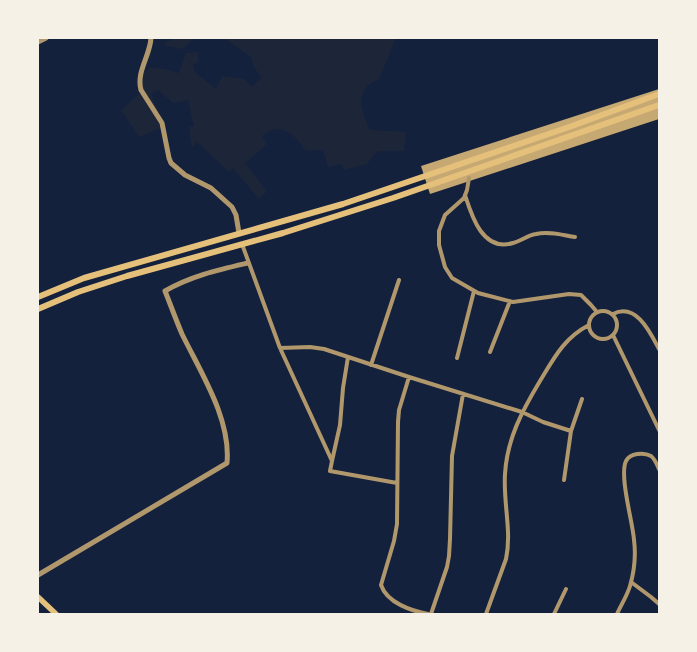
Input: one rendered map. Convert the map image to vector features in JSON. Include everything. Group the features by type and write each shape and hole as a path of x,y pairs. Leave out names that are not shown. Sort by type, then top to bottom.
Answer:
{"main road":[{"path":"38,297 84,278 320,211 572,126 659,94"},
{"path":"38,309 67,296 127,276 290,231 393,198 659,105"},
{"path":"38,597 56,614"}],"street":[{"path":"38,42 46,38"},
{"path":"151,38 140,75 140,83 142,90 162,123 170,160 180,172 211,188 232,207 236,215 239,233"},
{"path":"469,178 464,198 445,215 438,231 439,245 445,267 452,278 474,291 510,301 569,294 581,295 597,312"},
{"path":"465,194 471,215 480,231 489,240 502,245 514,243 534,234 544,233 575,237"},
{"path":"242,244 280,348 332,461"},
{"path":"38,575 227,463 227,442 217,408 182,333 165,291 181,282 201,274 248,263"},
{"path":"371,365 398,280"},
{"path":"457,358 474,291"},
{"path":"490,352 510,301"},
{"path":"613,314 623,310 634,314 650,331 659,349"},
{"path":"606,311 613,314 617,322 617,328 613,335 609,338 603,340 597,338 592,335 589,329 590,318 597,312 606,311"},
{"path":"486,614 508,550 508,524 504,485 505,469 514,431 522,412 559,349 578,331 589,325"},
{"path":"613,335 659,430"},
{"path":"280,348 317,347 522,412 543,422 571,430"},
{"path":"348,357 343,388 340,424 330,471 397,483"},
{"path":"409,377 399,410 397,483 398,506 396,532 381,585 384,592 402,605 413,610 429,614 447,567 450,539 452,456 463,394"},
{"path":"564,480 571,430 582,399"},
{"path":"617,614 630,587 635,557 624,472 626,461 632,456 643,453 651,457 659,469"},
{"path":"631,582 659,604"},
{"path":"554,614 566,589"}],"shaded area":[{"path":"173,38 194,38 183,49 163,45"},
{"path":"224,38 396,38 379,79 371,83 366,88 361,100 364,115 370,130 406,132 404,151 379,151 367,164 344,170 342,164 328,167 323,150 306,151 287,131 275,129 262,136 267,144 245,163 267,191 259,199 233,168 229,172 197,142 192,147 189,127 194,126 188,100 173,103 158,90 151,93 163,127 139,137 121,110 142,91 143,75 149,68 160,68 179,73 186,53 198,52 198,62 193,65 195,72 216,89 222,76 245,79 251,87 262,78 253,66 251,57"}],"building":[{"path":"659,89 659,119 430,194 421,166"}]}
